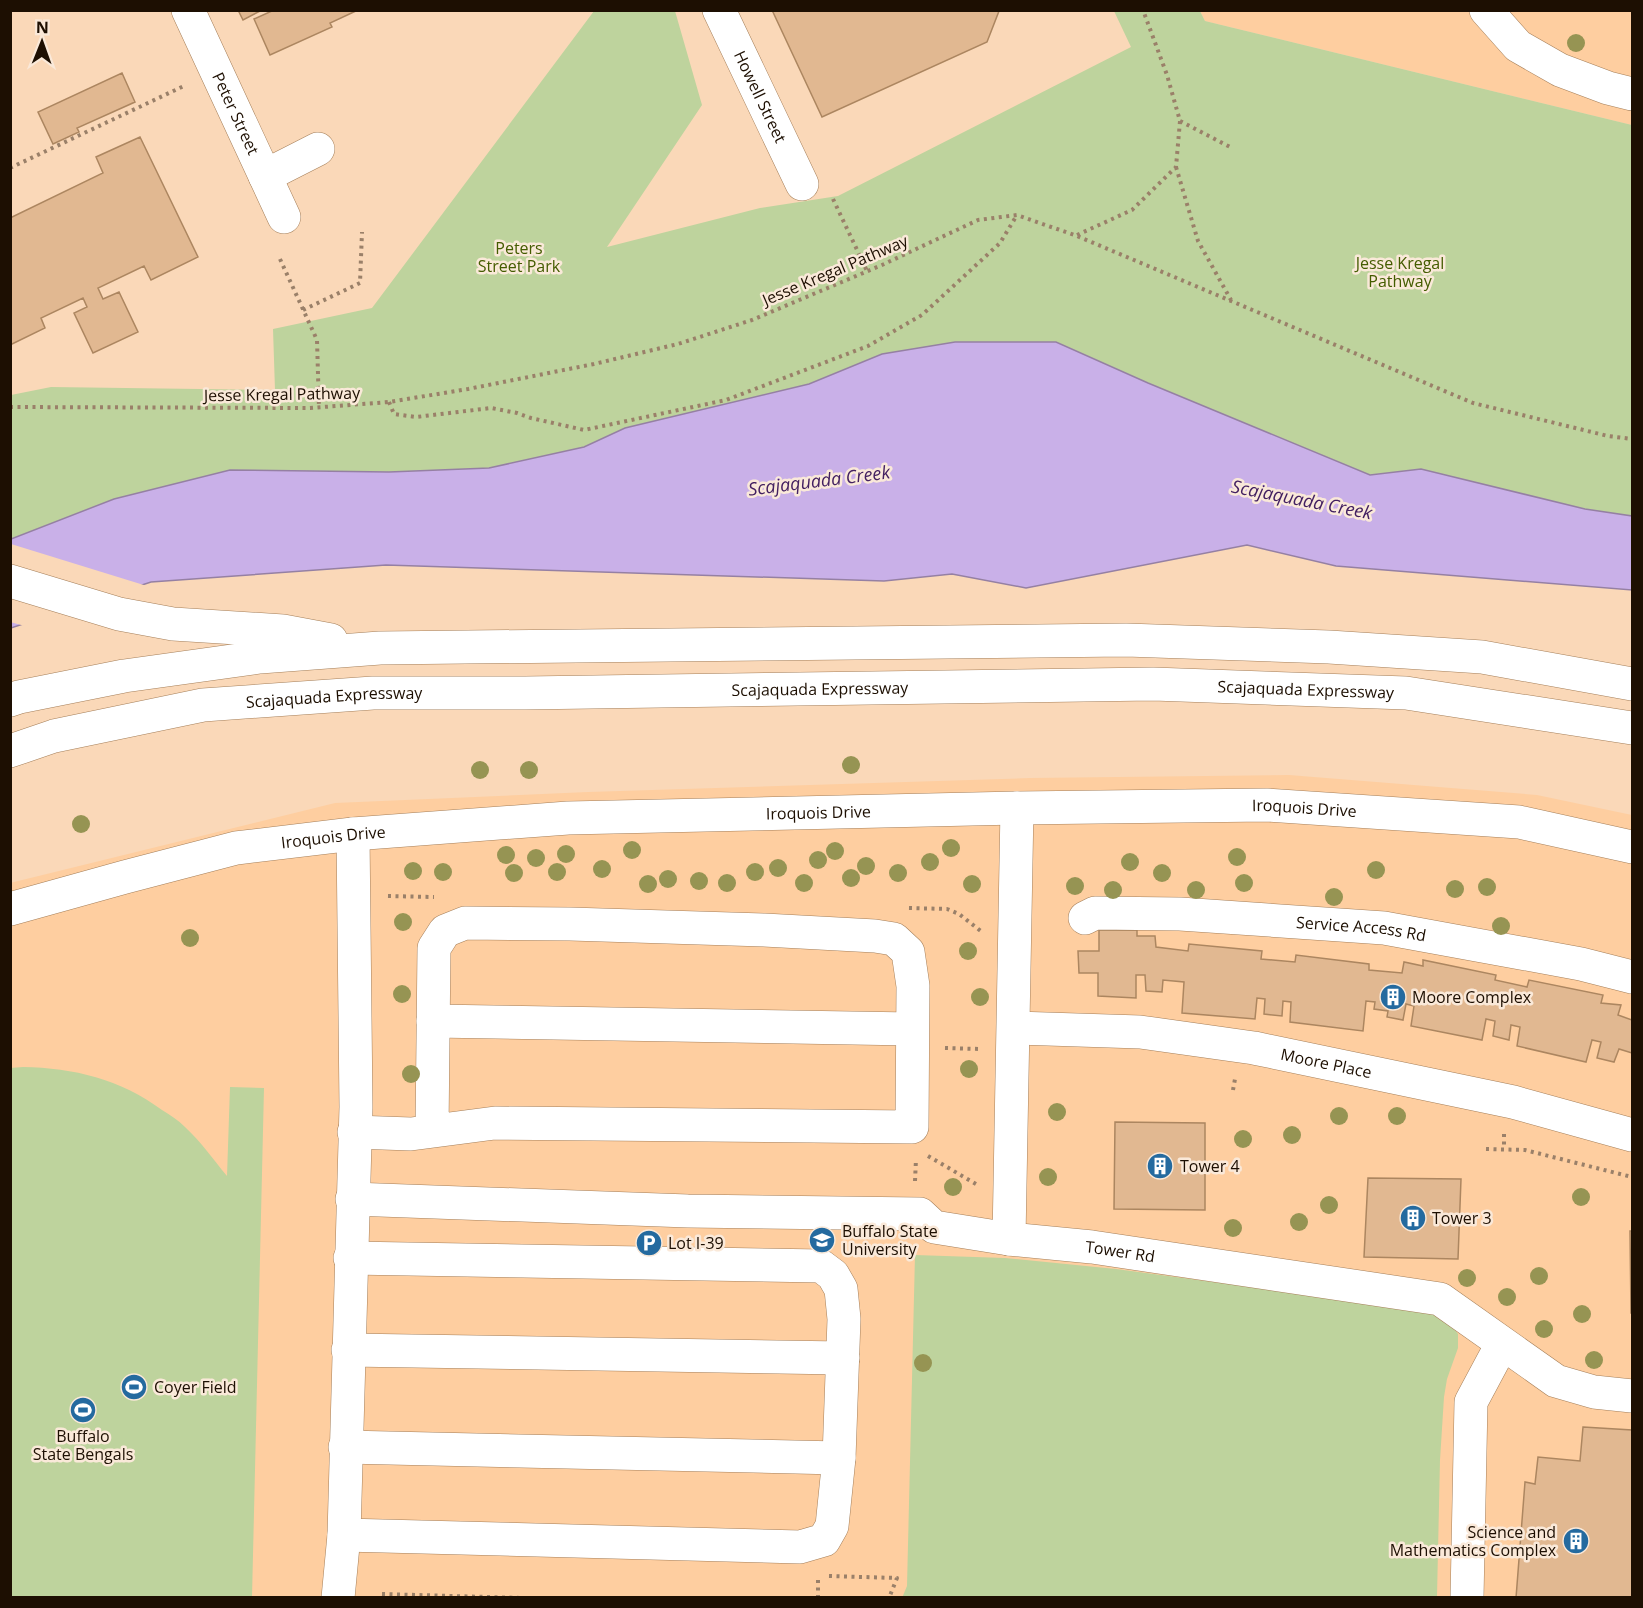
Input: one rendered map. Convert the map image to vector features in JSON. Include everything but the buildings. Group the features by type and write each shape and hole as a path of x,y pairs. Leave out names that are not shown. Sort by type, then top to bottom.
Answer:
{"main road":[{"name":"Peter Street","path":"188,10 284,217"},
{"name":"Howell Street","path":"718,10 802,184"},
{"path":"1486,10 1518,46 1560,70 1608,88 1632,94"},
{"path":"265,176 318,149"},
{"path":"10,580 119,614 173,624 283,631 380,648"},
{"path":"10,700 135,674 260,657 380,648 1138,640 1329,647 1482,657 1632,684"},
{"name":"Scajaquada Expressway","path":"10,751 54,736 203,705 373,693 1153,684 1406,693 1632,728"},
{"name":"Iroquois Drive","path":"10,909 236,848 353,834 568,818 1267,805 1520,822 1632,847"},
{"path":"1009,1239 1017,808"},
{"path":"338,1598 344,1535 356,1096 353,834"},
{"name":"Service Access Rd","path":"1085,918 1095,913 1180,914 1384,928 1581,964 1632,977"},
{"path":"354,1132 411,1134 495,1123 912,1127 913,986 908,952 894,939 874,936 764,930 465,923 445,931 434,948 432,1131"},
{"path":"433,1021 912,1029"},
{"name":"Moore Place","path":"1014,1028 1140,1032 1254,1048 1513,1102 1632,1135"},
{"name":"Tower Rd","path":"352,1200 676,1211 920,1214 934,1227 1009,1239 1092,1247 1440,1299 1556,1381 1594,1392 1632,1396"},
{"path":"344,1535 800,1547 824,1540 832,1526 839,1458 844,1318 840,1289 833,1275 821,1266 350,1258"},
{"path":"1467,1598 1471,1402 1502,1344"},
{"path":"348,1350 843,1358"},
{"path":"345,1448 839,1458"}],"path":[{"path":"1143,10 1167,75 1180,121 1176,167 1198,241 1232,301"},
{"path":"10,168 195,80"},
{"path":"1180,121 1232,148"},
{"path":"1077,236 1131,210 1176,167"},
{"path":"802,184 822,175 867,271"},
{"path":"389,402 394,414 416,417 491,408 584,430 726,400 868,346 922,315 1000,243 1017,215"},
{"name":"Jesse Kregal Pathway","path":"10,407 319,408 389,402 468,389 594,364 678,344 752,320 978,220 1017,215 1077,236 1473,403 1608,436 1632,439"},
{"path":"303,310 360,283 363,232"},
{"path":"280,259 316,340 319,408"},
{"path":"952,1048 982,1049"},
{"path":"1504,1143 1504,1149"},
{"path":"1486,1149 1525,1150 1632,1177"},
{"path":"915,1178 916,1154"},
{"path":"924,1154 980,1186"},
{"path":"818,1576 818,1598"},
{"path":"835,1576 897,1578 889,1598"},
{"path":"382,1594 523,1598"}],"shaded area":[{"path":"1200,11 1632,11 1632,125 1205,21"},
{"name":"Buffalo State University","path":"1289,775 1537,795 1632,815 1632,1597 11,1597 10,883 335,803 588,792 1030,778"}],"green space":[{"name":"Jesse Kregal Pathway","path":"594,11 675,11 702,105 607,247 760,208 838,196 1131,47 1114,11 1200,11 1205,21 1632,125 1632,516 1585,509 1421,469 1370,475 1148,383 1056,342 908,350 882,354 809,384 625,428 584,447 489,468 389,472 230,470 114,499 11,539 11,395 51,387 275,390 273,329 372,308"},
{"name":"Coyer Field","path":"23,1067 78,1073 130,1090 182,1124 227,1176 230,1087 264,1088 252,1597 11,1597 10,1068"},
{"path":"915,1255 1005,1258 1116,1269 1429,1309 1450,1323 1458,1334 1458,1348 1447,1379 1444,1397 1437,1597 902,1598 907,1586"}],"water":[{"name":"Scajaquada Creek","path":"955,342 1056,342 1148,383 1370,475 1421,469 1585,509 1632,516 1632,590 1336,566 1247,545 1026,588 952,574 884,581 386,565 151,582 11,628 11,539 114,499 230,470 389,472 489,468 584,447 625,428 809,384 882,354"}],"pier":[{"path":"11,544 147,586 25,626 10,622"}],"place":[{"name":"Moore Complex","path":"1393,997"},
{"name":"Tower 4","path":"1160,1166"},
{"name":"Tower 3","path":"1413,1218"},
{"name":"Buffalo State University","path":"822,1240"},
{"name":"Lot I-39","path":"649,1243"},
{"name":"Coyer Field","path":"134,1387"},
{"name":"Buffalo State Bengals","path":"83,1410"},
{"name":"Science and Mathematics Complex","path":"1576,1541"}],"park label":[{"name":"Peters Street Park","path":"519,257"}]}
